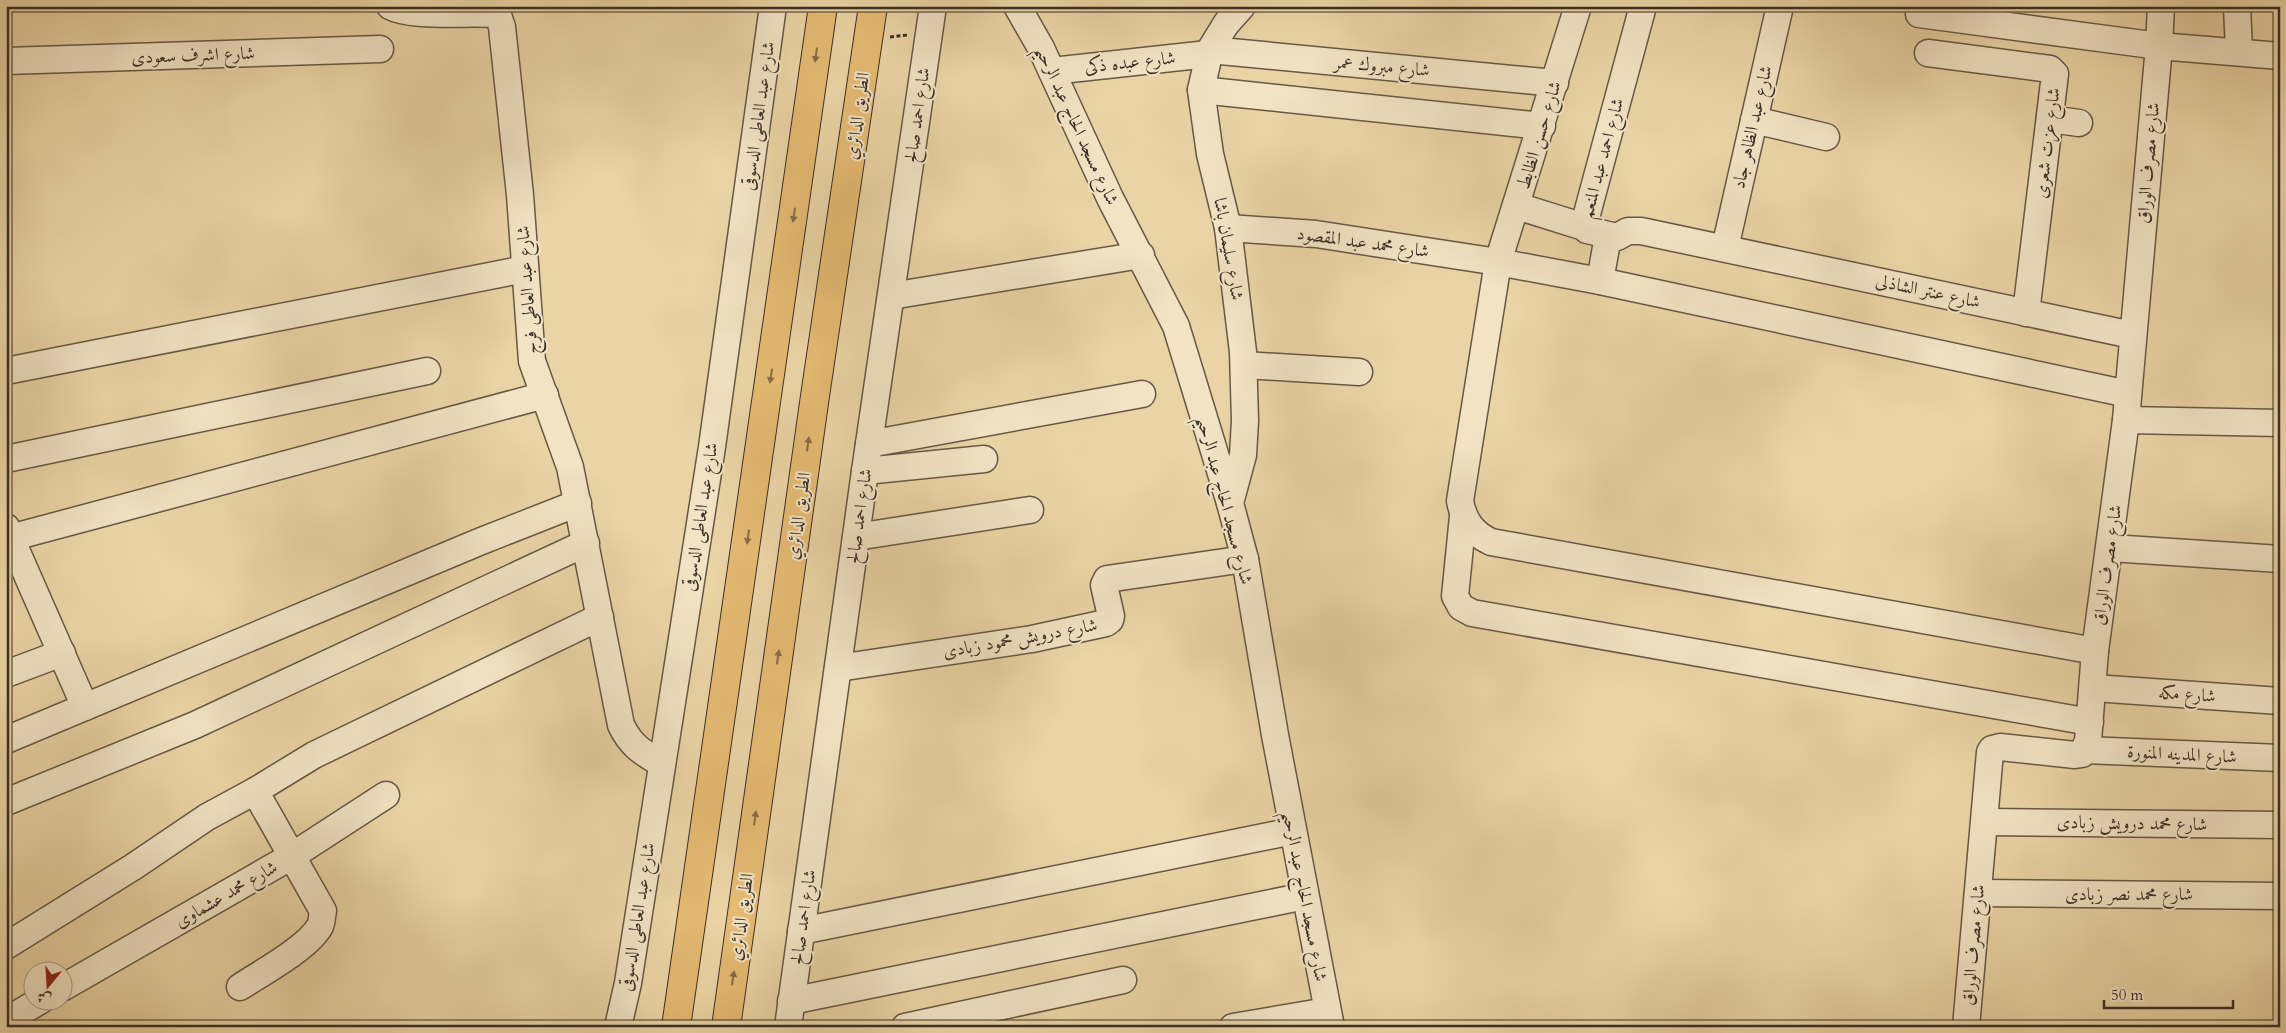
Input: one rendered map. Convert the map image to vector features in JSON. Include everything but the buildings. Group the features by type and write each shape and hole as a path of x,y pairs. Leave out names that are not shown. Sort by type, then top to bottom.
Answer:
{"highway":[{"path":"676,1027 823,6"},
{"name":"الطريق الدائري","path":"726,1027 873,6"}],"street":[{"name":"شارع عبد العاطى فرج","path":"390,6 405,11 492,14 500,18 520,195 532,361 570,467 621,725 628,740 639,750 662,764"},
{"name":"شارع عبد العاطى الدسوقى","path":"618,1027 628,983 712,447 773,6"},
{"name":"شارع احمد صالح","path":"790,1014 865,471 933,6"},
{"name":"شارع مسجد الحاج عبد الرحيم","path":"1017,6 1052,71 1110,198 1176,326 1230,503 1244,559 1329,1019"},
{"name":"شارع سليمان باشا","path":"1230,503 1243,456 1245,421 1244,365 1240,315 1228,228 1210,154 1201,90 1209,52 1226,24 1242,6"},
{"name":"شارع حسن الظابط","path":"1578,6 1556,83 1498,262 1460,501 1463,516 1455,596 1461,607 1472,613 2090,722"},
{"name":"شارع احمد عبد المنعم","path":"1643,6 1596,232 1617,237 1634,230 1725,248"},
{"name":"شارع عبد الظاهر جاد","path":"1725,248 1780,6"},
{"name":"شارع مصرف الوراق","path":"1966,1027 1985,822 1988,756 1992,749 2000,747 2074,755 2082,754 2085,750 2094,688 2095,651 2127,407 2161,6"},
{"path":"2238,6 2239,52"},
{"path":"1919,14 2159,46 2280,56"},
{"name":"شارع اشرف سعودى","path":"6,60 380,49"},
{"name":"شارع عبده ذكى","path":"1052,71 1209,52"},
{"name":"شارع مبروك عمر","path":"1209,52 1556,83"},
{"name":"شارع عزت شعرى","path":"1928,52 2050,69 2055,78 2026,313"},
{"path":"1201,90 1542,126"},
{"path":"2050,119 2079,123"},
{"path":"1754,120 1826,137"},
{"path":"1516,206 1596,232 1600,281"},
{"name":"شارع محمد عبد المقصود","path":"1228,228 1316,234 1498,262 1600,281 2127,407 2280,423"},
{"name":"شارع عنتر الشاذلى","path":"1725,248 2132,335"},
{"path":"891,296 1141,255"},
{"path":"6,371 525,269"},
{"path":"1244,365 1359,372"},
{"path":"6,459 427,371"},
{"path":"869,444 1142,394"},
{"path":"85,707 8,533 545,395"},
{"path":"865,471 984,458"},
{"path":"6,740 578,503"},
{"path":"856,537 1030,510"},
{"path":"1463,516 1478,536 1491,542 2095,651"},
{"path":"6,802 195,725 586,543"},
{"path":"2110,548 2280,560"},
{"name":"شارع درويش محمود زبادى","path":"838,668 1032,639 1106,623 1110,620 1111,616 1104,585 1107,580 1244,559"},
{"path":"6,946 133,867 207,817 322,751 600,618"},
{"path":"6,674 62,653"},
{"name":"شارع مكه","path":"2094,688 2280,701"},
{"name":"شارع المدينه المنورة","path":"2085,750 2280,758"},
{"path":"240,986 281,962 305,942 320,926 323,911 255,791"},
{"name":"شارع محمد عشماوى","path":"72,982 292,856 386,795"},
{"name":"شارع محمد درويش زبادى","path":"1985,822 2280,825"},
{"path":"801,930 1293,831"},
{"name":"شارع محمد نصر زبادى","path":"1978,893 2280,896"},
{"path":"790,1014 1306,896"},
{"path":"905,1027 1123,980"},
{"path":"6,1021 24,1010"},
{"path":"1234,1027 1329,1019"}]}
